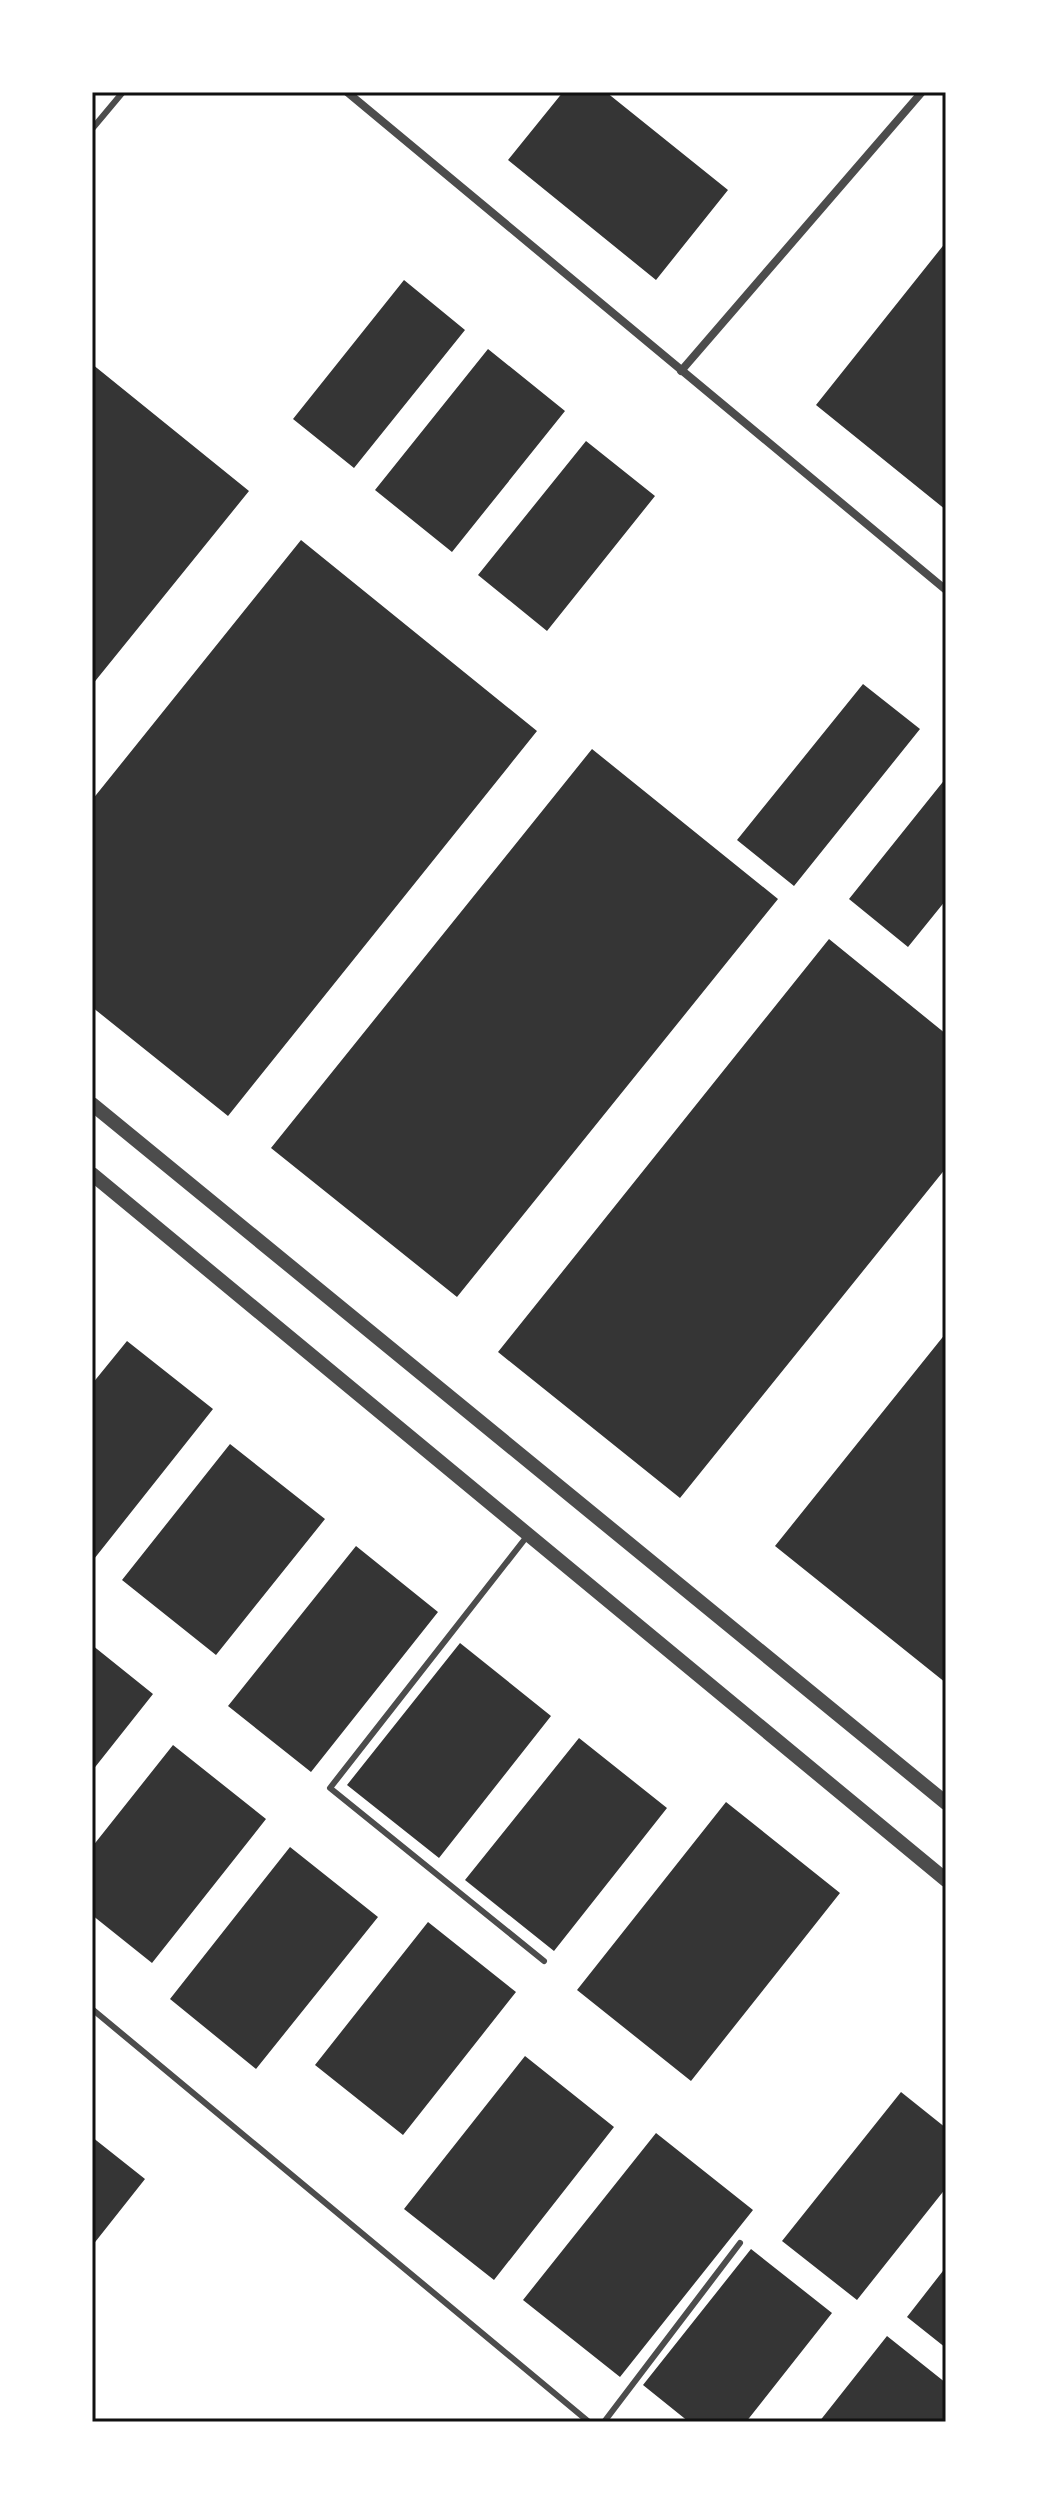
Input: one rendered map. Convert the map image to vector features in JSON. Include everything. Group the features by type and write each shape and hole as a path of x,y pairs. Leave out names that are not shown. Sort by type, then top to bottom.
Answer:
{"street":[{"path":"347,92 946,590"},
{"path":"681,371 922,92"},
{"path":"92,1104 946,1803"},
{"path":"92,1174 946,1880"}],"lane":[{"path":"92,129 123,92"},
{"path":"528,1534 330,1788 544,1961"},
{"path":"92,2009 589,2422"},
{"path":"604,2422 740,2243"}],"building":[{"path":"563,92 606,92 728,190 656,280 508,160"},
{"path":"946,242 946,510 816,405"},
{"path":"404,280 465,330 354,468 293,419"},
{"path":"488,349 565,411 452,552 375,490"},
{"path":"92,364 249,491 92,685"},
{"path":"586,441 655,496 547,631 478,575"},
{"path":"301,540 537,731 228,1116 92,1007 92,800"},
{"path":"863,684 920,729 794,886 737,840"},
{"path":"592,749 778,899 457,1297 271,1148"},
{"path":"946,778 946,900 908,947 849,899"},
{"path":"829,939 946,1034 946,1168 680,1498 498,1352"},
{"path":"946,1333 946,1683 775,1546"},
{"path":"127,1341 213,1409 94,1559 92,1384"},
{"path":"230,1444 325,1519 216,1655 122,1580"},
{"path":"356,1546 438,1612 311,1772 228,1706"},
{"path":"460,1643 551,1716 439,1858 347,1785"},
{"path":"92,1645 153,1694 92,1771"},
{"path":"579,1738 667,1808 554,1951 465,1880"},
{"path":"173,1745 266,1819 152,1963 92,1915 92,1847"},
{"path":"726,1802 840,1893 691,2081 577,1990"},
{"path":"290,1847 378,1917 256,2069 170,1999"},
{"path":"428,1922 516,1992 403,2135 315,2065"},
{"path":"525,2056 614,2127 494,2280 404,2209"},
{"path":"901,2092 946,2128 946,2188 857,2300 782,2241"},
{"path":"656,2133 753,2210 620,2377 523,2300"},
{"path":"92,2137 145,2179 92,2246"},
{"path":"751,2249 832,2313 746,2422 689,2422 643,2385"},
{"path":"946,2267 946,2348 907,2317"},
{"path":"887,2336 946,2383 946,2422 819,2422"}]}
